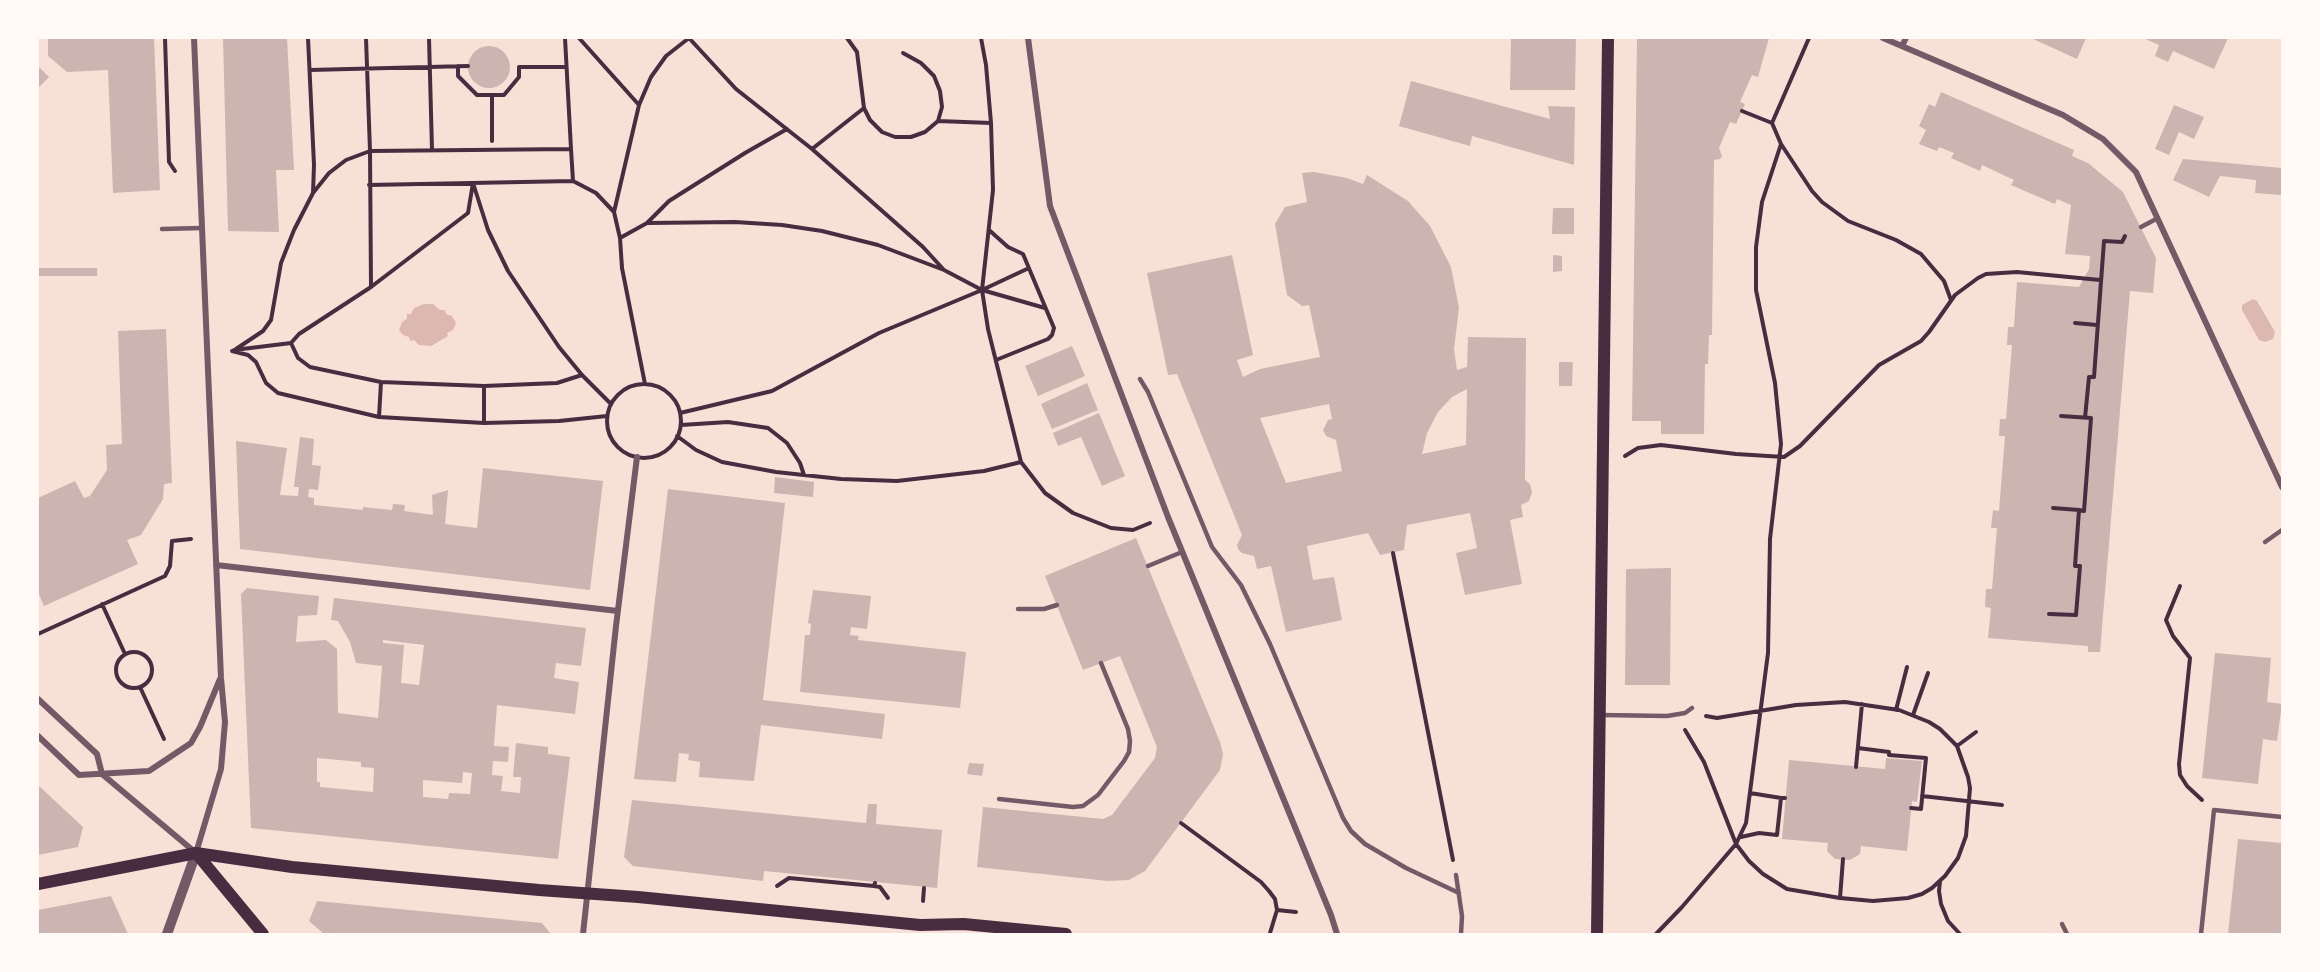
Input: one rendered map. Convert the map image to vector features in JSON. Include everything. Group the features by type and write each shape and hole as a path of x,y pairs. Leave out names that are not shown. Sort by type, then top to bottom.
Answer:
{"main road":[{"path":"1598,934 1608,38"},
{"path":"196,854 263,934"},
{"path":"38,884 196,854 292,867 638,897 964,929 1066,934"}],"street":[{"path":"167,934 196,854 221,769 225,722 220,678 194,38"},
{"path":"1028,38 1050,206 1168,517 1337,934"},
{"path":"1883,38 2063,115 2103,139 2136,172 2283,487"},
{"path":"1902,46 1906,38"},
{"path":"583,934 637,457"},
{"path":"216,566 618,611"},
{"path":"38,736 79,775 149,771 191,743 220,678"},
{"path":"38,699 97,754 102,774 196,854"}],"lane":[{"path":"2141,227 2158,218"},
{"path":"162,229 202,228"},
{"path":"1140,379 1148,392 1212,548 1241,585 1270,644 1343,818 1351,831 1365,844 1406,868 1459,893"},
{"path":"2265,542 2283,530"},
{"path":"1148,566 1182,552"},
{"path":"1018,609 1044,609 1057,605"},
{"path":"999,799 1073,807 1083,806 1098,795 1111,778 1129,752 1130,741 1128,729 1101,663"},
{"path":"1601,715 1674,715 1685,713 1692,708"},
{"path":"2201,934 2214,810 2283,817"},
{"path":"1456,875 1462,916 1461,934"},
{"path":"2062,924 2067,934"}],"path":[{"path":"165,38 169,162 175,171"},
{"path":"308,38 314,165 313,193"},
{"path":"366,38 371,287"},
{"path":"429,38 432,150"},
{"path":"565,38 573,181"},
{"path":"579,38 639,105"},
{"path":"645,384 622,268 620,238 614,212 639,105 651,77 666,56 689,38 736,89 812,149 923,247 944,270"},
{"path":"847,38 857,52 864,108 870,120 882,132 895,137 911,137 926,132 938,121 942,107 940,91 934,76 921,63 903,53"},
{"path":"981,38 986,65 991,123 993,190 982,290 996,360 1021,462 1045,493 1073,513 1111,528 1133,530 1168,517"},
{"path":"1772,123 1809,38"},
{"path":"458,66 458,76 477,95 504,95 519,77 519,67 566,67"},
{"path":"310,70 468,66"},
{"path":"492,95 492,141"},
{"path":"812,149 864,108"},
{"path":"1742,111 1772,123 1781,144 1812,191 1822,202 1848,221 1896,240 1921,254 1944,281 1951,301"},
{"path":"938,121 991,123"},
{"path":"620,238 647,223 669,201 788,129"},
{"path":"1656,934 1687,902 1736,844 1746,823 1768,653 1770,539 1780,458 1776,393 1758,303 1756,263 1762,202 1781,144"},
{"path":"232,351 263,331 271,320 281,263 294,230 313,193 329,173 346,160 370,152 571,149"},
{"path":"369,185 573,181 596,193 614,212"},
{"path":"232,351 291,343 299,334 371,287 468,213 473,183"},
{"path":"473,183 488,230 508,271 560,347 582,375 611,404"},
{"path":"647,223 735,222 782,225 822,231 878,245 944,270 982,290 1046,308"},
{"path":"989,230 1008,248 1023,254 1054,328 1048,339 996,360"},
{"path":"2085,418 2089,377 2094,377 2104,241 2122,242"},
{"path":"680,412 772,391 879,333 1029,268"},
{"path":"1625,456 1638,448 1661,445 1780,458 1789,456 1879,365 1921,341 1951,301 1963,288 1978,278 2001,272 2100,280"},
{"path":"2075,323 2097,325"},
{"path":"291,343 298,358 310,367 381,382 484,386 557,382 582,375"},
{"path":"232,351 248,355 256,362 266,384 278,393 379,417 483,423 607,416"},
{"path":"379,417 381,382"},
{"path":"645,384 657,386 668,393 680,412 681,425 670,447 659,454 637,457 624,452 615,444 609,433 607,416 611,404 622,390 633,385 645,384"},
{"path":"483,423 484,386"},
{"path":"2053,508 2084,511 2091,418 2061,416"},
{"path":"681,425 728,422 768,428 787,443 800,463 804,475"},
{"path":"677,436 696,450 722,462 841,479 897,481 984,471 1021,462"},
{"path":"2049,614 2076,615 2080,566 2075,566 2079,510"},
{"path":"38,634 165,576 170,566 172,541 190,539"},
{"path":"1393,553 1456,875"},
{"path":"2180,586 2166,620 2173,636 2190,658 2179,764 2180,775 2187,786 2214,810"},
{"path":"102,604 125,654"},
{"path":"136,651 142,653 150,662 152,674 149,680 140,687 128,687 119,680 117,663 125,654 136,651"},
{"path":"1896,710 1907,667"},
{"path":"1913,715 1928,673"},
{"path":"140,687 164,740"},
{"path":"1674,715 1691,738 1704,762 1736,844 1763,874 1787,889 1873,901 1908,898 1927,891 1951,868 1966,836 1969,801 1968,777 1957,746 1940,729 1913,715 1862,704 1820,703 1761,709 1717,718 1692,708"},
{"path":"1856,766 1862,704"},
{"path":"1957,746 1976,732"},
{"path":"1858,748 1889,752 1888,755 1926,758 1921,809 1911,808"},
{"path":"1740,837 1759,833 1777,836 1783,798 1750,793"},
{"path":"1922,796 2002,805"},
{"path":"1181,823 1261,882 1275,899 1277,910 1270,933"},
{"path":"1840,898 1843,860"},
{"path":"777,886 789,878 818,883 874,885 880,887 888,898"},
{"path":"1940,881 1941,904 1948,921 1960,934"},
{"path":"923,902 924,888"},
{"path":"1277,910 1296,912"}],"shaded area":[{"path":"2253,299 2257,301 2275,332 2273,339 2265,342 2259,340 2242,310 2242,305"},
{"path":"424,304 433,304 440,310 445,310 446,314 452,316 456,323 453,330 447,333 448,336 431,346 419,345 414,340 410,341 409,337 403,335 399,330 402,322 407,319 407,314 411,314 414,308"}],"building":[{"path":"48,38 154,38 160,190 113,193 108,70 67,72 48,56"},
{"path":"223,38 287,38 294,170 276,170 279,232 228,231"},
{"path":"1511,38 1576,38 1575,90 1510,90"},
{"path":"1637,38 1769,38 1758,77 1752,75 1740,102 1745,104 1736,124 1730,122 1719,148 1722,156 1714,160 1712,335 1709,335 1708,364 1705,364 1704,434 1661,434 1661,421 1632,421"},
{"path":"2031,38 2086,38 2077,59"},
{"path":"2143,38 2228,38 2214,69 2173,51 2168,62 2155,56 2159,45"},
{"path":"489,46 497,47 504,52 509,59 509,75 504,82 497,87 489,88 481,87 474,82 469,75 468,67 469,59 474,52 481,47"},
{"path":"38,66 49,77 38,88"},
{"path":"1411,81 1550,119 1548,106 1575,107 1574,165 1472,136 1470,146 1399,126"},
{"path":"1941,92 2074,150 2072,156 2088,163 2123,192 2156,258 2153,293 2130,291 2100,652 2088,652 2088,646 1988,638 1991,608 1985,607 1986,589 1992,589 1997,528 1991,528 1993,510 1999,511 2005,436 1999,436 2000,419 2006,419 2012,345 2007,345 2008,327 2014,327 2017,282 2079,287 2089,269 2090,256 2065,254 2071,205 2057,199 2055,204 2011,185 2014,180 1982,165 1980,171 1951,158 1954,153 1939,147 1937,151 1919,144 1926,130 1919,126 1929,104 1935,107"},
{"path":"2174,105 2204,117 2194,139 2179,132 2169,155 2155,149"},
{"path":"2183,159 2282,168 2282,195 2255,193 2256,180 2220,176 2209,197 2173,180"},
{"path":"1314,172 1347,178 1363,184 1367,175 1408,201 1430,226 1451,267 1459,308 1454,349 1457,370 1467,367 1468,337 1526,338 1525,480 1530,484 1532,492 1529,501 1521,505 1523,517 1510,520 1522,584 1465,595 1456,553 1477,548 1470,513 1407,525 1404,550 1380,555 1368,533 1307,546 1313,580 1334,577 1342,620 1286,632 1271,566 1257,569 1254,556 1242,553 1238,549 1237,545 1242,535 1177,374 1168,375 1147,273 1232,255 1253,355 1237,360 1243,377 1260,369 1320,357 1309,305 1302,306 1287,295 1275,224 1285,207 1307,202 1302,173","holes":["1467,389 1466,445 1422,454 1427,433 1438,412 1452,397","1329,404 1332,419 1328,420 1323,430 1326,436 1336,440 1342,471 1286,483 1260,418"]},
{"path":"1553,208 1574,208 1574,234 1552,234"},
{"path":"1553,255 1562,256 1562,271 1553,272"},
{"path":"38,268 97,268 97,276 38,276"},
{"path":"166,329 172,483 164,484 163,499 141,535 127,540 138,564 44,606 38,592 38,498 75,481 84,498 90,496 107,470 106,445 122,444 118,331"},
{"path":"1072,346 1085,376 1038,396 1025,366"},
{"path":"1559,362 1573,362 1572,386 1559,386"},
{"path":"1087,383 1098,410 1052,429 1041,404"},
{"path":"1099,413 1125,476 1102,486 1081,437 1058,446 1053,433"},
{"path":"300,437 314,439 312,465 321,466 318,490 309,489 308,497 314,498 314,505 363,510 363,507 392,510 393,504 405,505 404,511 433,515 432,495 448,490 445,524 477,528 483,468 603,481 590,590 240,549 236,441 287,448 280,495 298,496 299,487 294,487"},
{"path":"775,477 814,482 813,497 774,493"},
{"path":"668,489 785,503 763,700 885,714 882,739 761,725 754,781 699,777 700,762 688,760 689,754 679,753 676,782 634,779"},
{"path":"1136,538 1220,742 1223,754 1220,770 1145,871 1129,880 1108,881 977,867 983,807 1103,819 1112,815 1155,758 1157,747 1120,656 1083,670 1045,576"},
{"path":"1671,568 1670,685 1625,685 1626,569"},
{"path":"247,588 319,596 317,615 298,616 296,642 326,640 337,649 338,713 378,718 382,666 356,663 350,642 338,621 331,620 334,598 586,628 581,666 556,663 554,678 579,682 575,714 497,705 494,746 509,747 508,762 493,761 492,775 503,776 501,791 520,793 521,777 513,777 516,743 548,747 548,754 570,757 558,859 251,828 241,594","holes":["383,640 424,645 419,685 401,683 404,645 383,643","317,758 361,762 361,767 374,768 373,792 320,787 320,782 317,782","463,772 472,773 470,794 449,793 448,799 423,797 423,780 462,783"]},
{"path":"813,590 871,596 867,629 851,627 850,635 859,636 858,640 966,652 960,708 800,692 805,635 810,635 811,624 808,623"},
{"path":"2215,653 2271,658 2267,702 2282,704 2277,741 2263,739 2258,784 2202,778"},
{"path":"1886,758 1922,761 1917,802 1912,801 1907,851 1861,846 1860,854 1850,860 1835,859 1827,851 1828,843 1782,839 1789,760 1885,769"},
{"path":"969,763 984,764 982,776 967,774"},
{"path":"38,785 83,827 78,847 38,855"},
{"path":"632,800 866,823 868,804 877,804 876,824 942,830 937,888 764,871 763,881 633,866 624,857"},
{"path":"2238,839 2282,843 2282,934 2228,934"},
{"path":"111,896 128,934 38,934 38,910"},
{"path":"317,901 542,923 551,934 324,934 309,921"}]}
